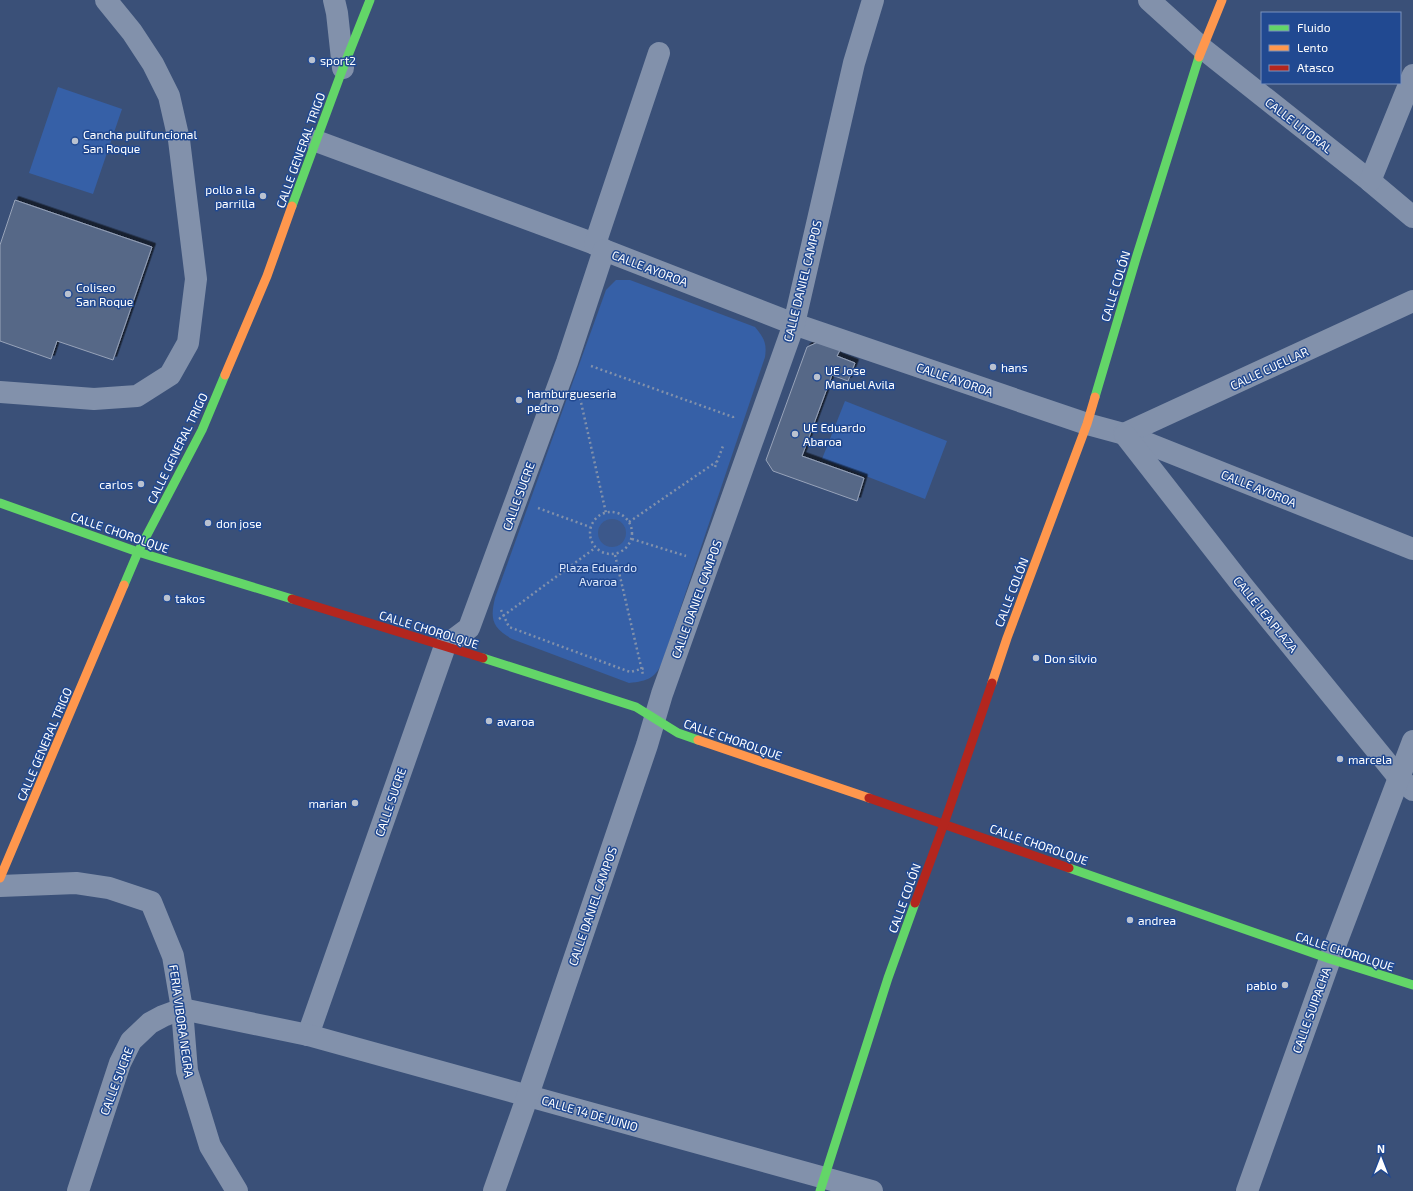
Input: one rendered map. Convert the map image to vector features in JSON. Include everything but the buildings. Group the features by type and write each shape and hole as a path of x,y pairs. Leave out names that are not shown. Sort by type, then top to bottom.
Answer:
{"main road":[{"name":"CALLE GENERAL TRIGO","path":"0,878 138,552 202,430 267,276 343,68 370,0"},
{"name":"CALLE COLÓN","path":"822,1185 888,978 944,824 1007,638 1087,424 1137,254 1202,48 1222,0"},
{"name":"CALLE CHOROLQUE","path":"0,503 138,552 445,646 636,707 678,733 1330,959 1413,985"}],"street":[{"path":"0,392 94,399 137,396 170,375 188,343 196,279 180,140 169,96 153,64 132,32 106,0"},
{"path":"334,0 337,13 343,68"},
{"name":"CALLE DANIEL CAMPOS","path":"494,1191 528,1095 655,719 662,694 794,324 854,63 873,0"},
{"name":"CALLE LITORAL","path":"1149,0 1202,48 1370,181 1413,217"},
{"name":"CALLE SUCRE","path":"308,1035 445,646 469,628 567,362 599,247 659,53"},
{"path":"1370,181 1413,75"},
{"name":"CALLE AYOROA","path":"316,141 599,247 794,324 1087,424 1124,434 1413,548"},
{"name":"CALLE CUELLAR","path":"1124,434 1413,301"},
{"name":"CALLE LEA PLAZA","path":"1124,434 1237,579 1406,784"},
{"name":"CALLE SUIPACHA","path":"1247,1191 1330,959 1406,784 1413,741"},
{"name":"FERIA VIBORA NEGRA","path":"0,886 76,883 109,888 150,902 173,956 182,1009 187,1071 210,1146 237,1191"},
{"path":"182,1009 308,1035"},
{"name":"CALLE SUCRE","path":"78,1191 120,1063 131,1041 150,1023 163,1016 182,1009"},
{"name":"CALLE 14 DE JUNIO","path":"308,1035 528,1095 822,1185 872,1191"}],"path":[{"path":"589,371 591,365 718,411 733,417 731,423"},
{"path":"576,403 579,395 606,513"},
{"path":"714,469 724,443"},
{"path":"629,522 717,462"},
{"path":"535,515 538,508 590,527"},
{"path":"613,512 625,517 629,522 632,529 632,539 627,548 615,554 608,554 595,548 591,542 589,534 590,527 594,520 600,516 613,512"},
{"path":"632,539 686,556 684,563"},
{"path":"493,623 595,548"},
{"path":"615,554 644,681"},
{"path":"500,608 509,627 630,672 650,667"}],"green space":[{"name":"Cancha pulifuncional San Roque","path":"58,87 122,109 93,194 29,173"},
{"name":"Plaza Eduardo Avaroa","path":"616,280 630,280 755,327 763,338 766,348 765,357 663,660 657,671 650,678 629,683 512,639 500,631 494,622 493,617 493,605 495,598 606,290"},
{"path":"845,401 947,441 925,499 822,459"}],"shaded area":[{"path":"612,519 622,523 626,533 622,543 612,547 602,543 598,533 602,523"}],"traffic: fast":[{"path":"292,206 370,0"},
{"path":"1095,397 1137,255 1199,57"},
{"path":"124,585 138,552 202,430 225,375"},
{"path":"0,503 138,552 292,599"},
{"path":"483,658 636,707 678,733 698,740"},
{"path":"1069,868 1330,959 1413,985"},
{"path":"820,1191 888,978 915,903"}],"traffic: slow":[{"path":"1199,57 1222,0"},
{"path":"225,375 267,276 292,206"},
{"path":"992,683 1007,638 1087,424 1095,397"},
{"path":"0,878 124,585"},
{"path":"698,740 869,798"}],"traffic: jam":[{"path":"292,599 483,658"},
{"path":"915,903 944,824 992,683"},
{"path":"869,798 1069,868"}],"place":[{"name":"sport2","path":"312,60"},
{"name":"Cancha pulifuncional San Roque","path":"75,141"},
{"name":"pollo a la parrilla","path":"263,196"},
{"name":"Coliseo San Roque","path":"68,294"},
{"name":"hans","path":"993,367"},
{"name":"UE Jose Manuel Avila","path":"817,377"},
{"name":"hamburgueseria pedro","path":"519,400"},
{"name":"UE Eduardo Abaroa","path":"795,434"},
{"name":"carlos","path":"141,484"},
{"name":"don jose","path":"208,523"},
{"name":"takos","path":"167,598"},
{"name":"Don silvio","path":"1036,658"},
{"name":"avaroa","path":"489,721"},
{"name":"marcela","path":"1340,759"},
{"name":"marian","path":"355,803"},
{"name":"andrea","path":"1130,920"},
{"name":"pablo","path":"1285,985"}]}
